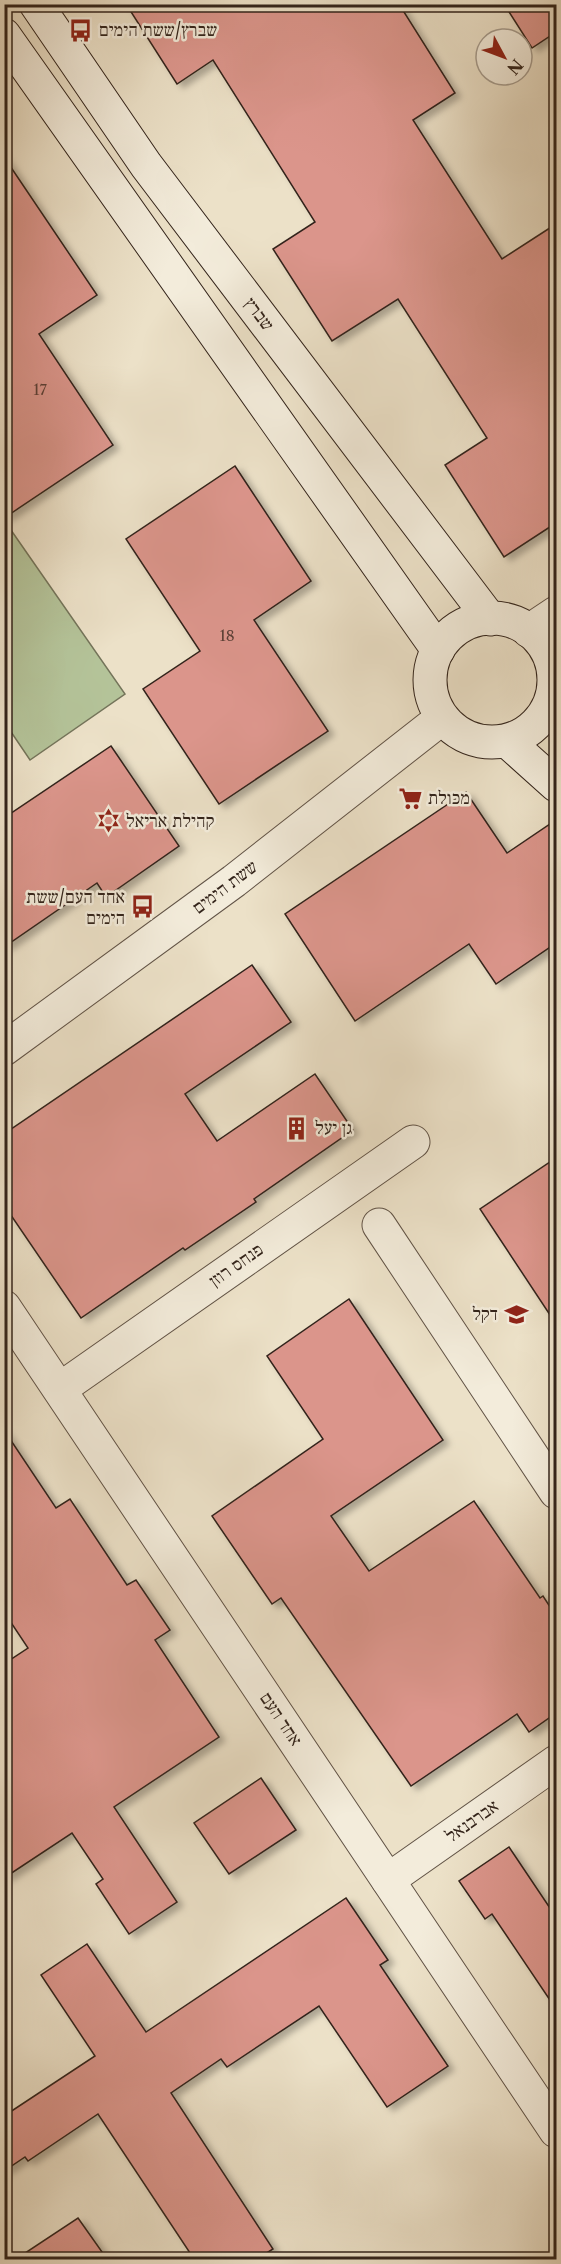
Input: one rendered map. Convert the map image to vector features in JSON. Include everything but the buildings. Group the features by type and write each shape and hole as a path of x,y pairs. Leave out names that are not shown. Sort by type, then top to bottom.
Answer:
{"street":[{"name":"שברץ","path":"36,4 146,165 490,619"},
{"path":"4,35 438,650"},
{"path":"529,631 556,613"},
{"path":"490,619 511,621 529,631 544,646 553,667 555,691 538,722 524,734 507,741 483,742 460,734 442,718 432,697 430,672 438,650 452,633 469,622 490,619"},
{"name":"ששת הימים","path":"4,1049 234,881 442,718"},
{"path":"507,741 556,784"},
{"name":"פנחס רוזן","path":"60,1389 413,1142"},
{"path":"379,1225 556,1492"},
{"name":"אחד העם","path":"4,1306 556,2131"},
{"name":"אברבנאל","path":"388,1880 556,1762"}],"green space":[{"path":"4,520 125,694 30,760 5,723"}],"place":[{"name":"שברץ/ששת הימים","path":"81,30"},
{"name":"מכולת","path":"410,798"},
{"name":"קהילת אריאל","path":"108,821"},
{"name":"אחד העם/ששת הימים","path":"143,907"},
{"name":"גן יעל","path":"297,1128"},
{"name":"דקל","path":"516,1314"}]}
